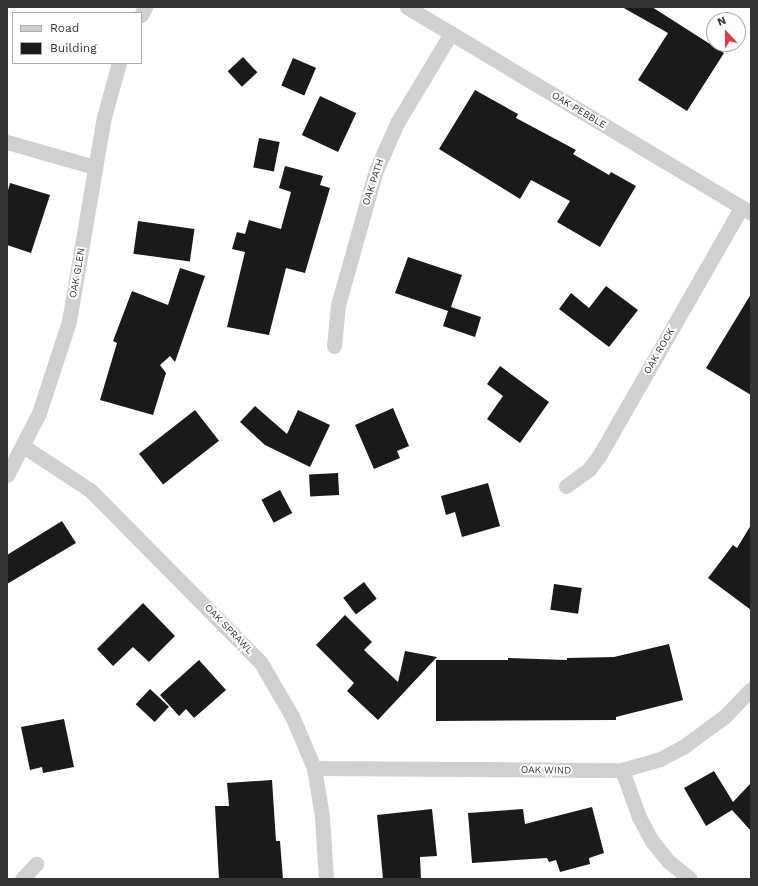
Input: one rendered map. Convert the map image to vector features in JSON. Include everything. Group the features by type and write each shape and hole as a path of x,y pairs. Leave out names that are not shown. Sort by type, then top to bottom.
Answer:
{"street":[{"name":"OAK PEBBLE","path":"408,7 746,210"},
{"name":"OAK PATH","path":"334,346 338,305 378,166 397,123 451,33"},
{"name":"OAK GLEN","path":"7,475 23,446 48,387 69,321 95,167 109,95 119,64"},
{"path":"7,142 95,167"},
{"name":"OAK ROCK","path":"566,486 589,469 599,456 746,210"},
{"name":"OAK SPRAWL","path":"23,446 90,490 261,663 278,689 305,742 314,768 320,804 326,879"},
{"name":"OAK WIND","path":"314,768 622,770 653,761 683,747 725,716 751,689"},
{"path":"622,770 639,817 652,841 668,861 690,879"},
{"path":"22,879 36,864"}],"building":[{"path":"622,7 652,7 706,42 706,52 724,53 687,111 638,80 668,33"},
{"path":"243,57 257,72 242,87 228,71"},
{"path":"293,58 316,68 304,95 281,86"},
{"path":"475,90 518,114 516,118 576,150 573,154 609,175 611,172 636,186 600,247 557,222 570,201 531,180 520,199 439,149"},
{"path":"320,96 356,113 338,152 302,135"},
{"path":"259,138 280,142 274,171 253,167"},
{"path":"285,166 323,176 320,185 330,188 305,273 286,268 269,335 227,327 245,252 232,249 237,232 245,234 249,220 281,229 291,192 279,188"},
{"path":"10,183 50,195 31,253 7,245 7,194"},
{"path":"138,221 194,229 190,262 133,254"},
{"path":"408,257 462,275 451,307 481,317 475,337 443,326 448,311 395,293"},
{"path":"180,268 205,276 175,362 170,356 160,365 166,373 153,415 100,400 117,343 113,341 132,291 168,305"},
{"path":"606,286 638,310 609,347 559,309 571,293 589,308"},
{"path":"751,294 751,395 706,368"},
{"path":"500,366 549,402 520,443 487,419 503,396 487,384"},
{"path":"255,406 287,434 298,410 330,425 310,467 265,445 240,422"},
{"path":"393,408 409,446 397,451 400,458 374,469 355,425"},
{"path":"195,410 219,441 163,484 139,454"},
{"path":"338,473 339,495 310,496 309,475"},
{"path":"488,483 500,526 462,537 455,512 446,515 441,496"},
{"path":"280,490 292,513 274,523 261,500"},
{"path":"62,521 76,543 7,584 7,555"},
{"path":"751,525 751,610 708,578 733,545 737,548"},
{"path":"364,582 377,599 356,614 343,598"},
{"path":"554,584 582,588 578,614 550,610"},
{"path":"143,603 175,636 149,662 133,647 113,666 97,649"},
{"path":"345,615 372,642 364,650 398,682 405,651 437,657 378,720 347,691 354,683 316,645"},
{"path":"669,644 683,700 616,717 616,720 436,721 436,660 508,660 508,658 567,660 567,658 614,657"},
{"path":"199,660 226,690 194,718 186,709 179,716 160,695"},
{"path":"150,689 169,707 155,722 136,704"},
{"path":"64,719 74,767 43,773 42,767 30,770 21,727"},
{"path":"714,771 733,802 751,783 751,831 732,810 706,826 684,788"},
{"path":"272,780 276,841 280,841 283,879 219,879 215,806 229,806 227,783"},
{"path":"592,807 604,853 589,858 590,864 560,872 556,860 549,862 547,858 472,863 468,813 523,809 525,824"},
{"path":"432,809 437,856 420,857 421,879 383,879 377,815"}]}
